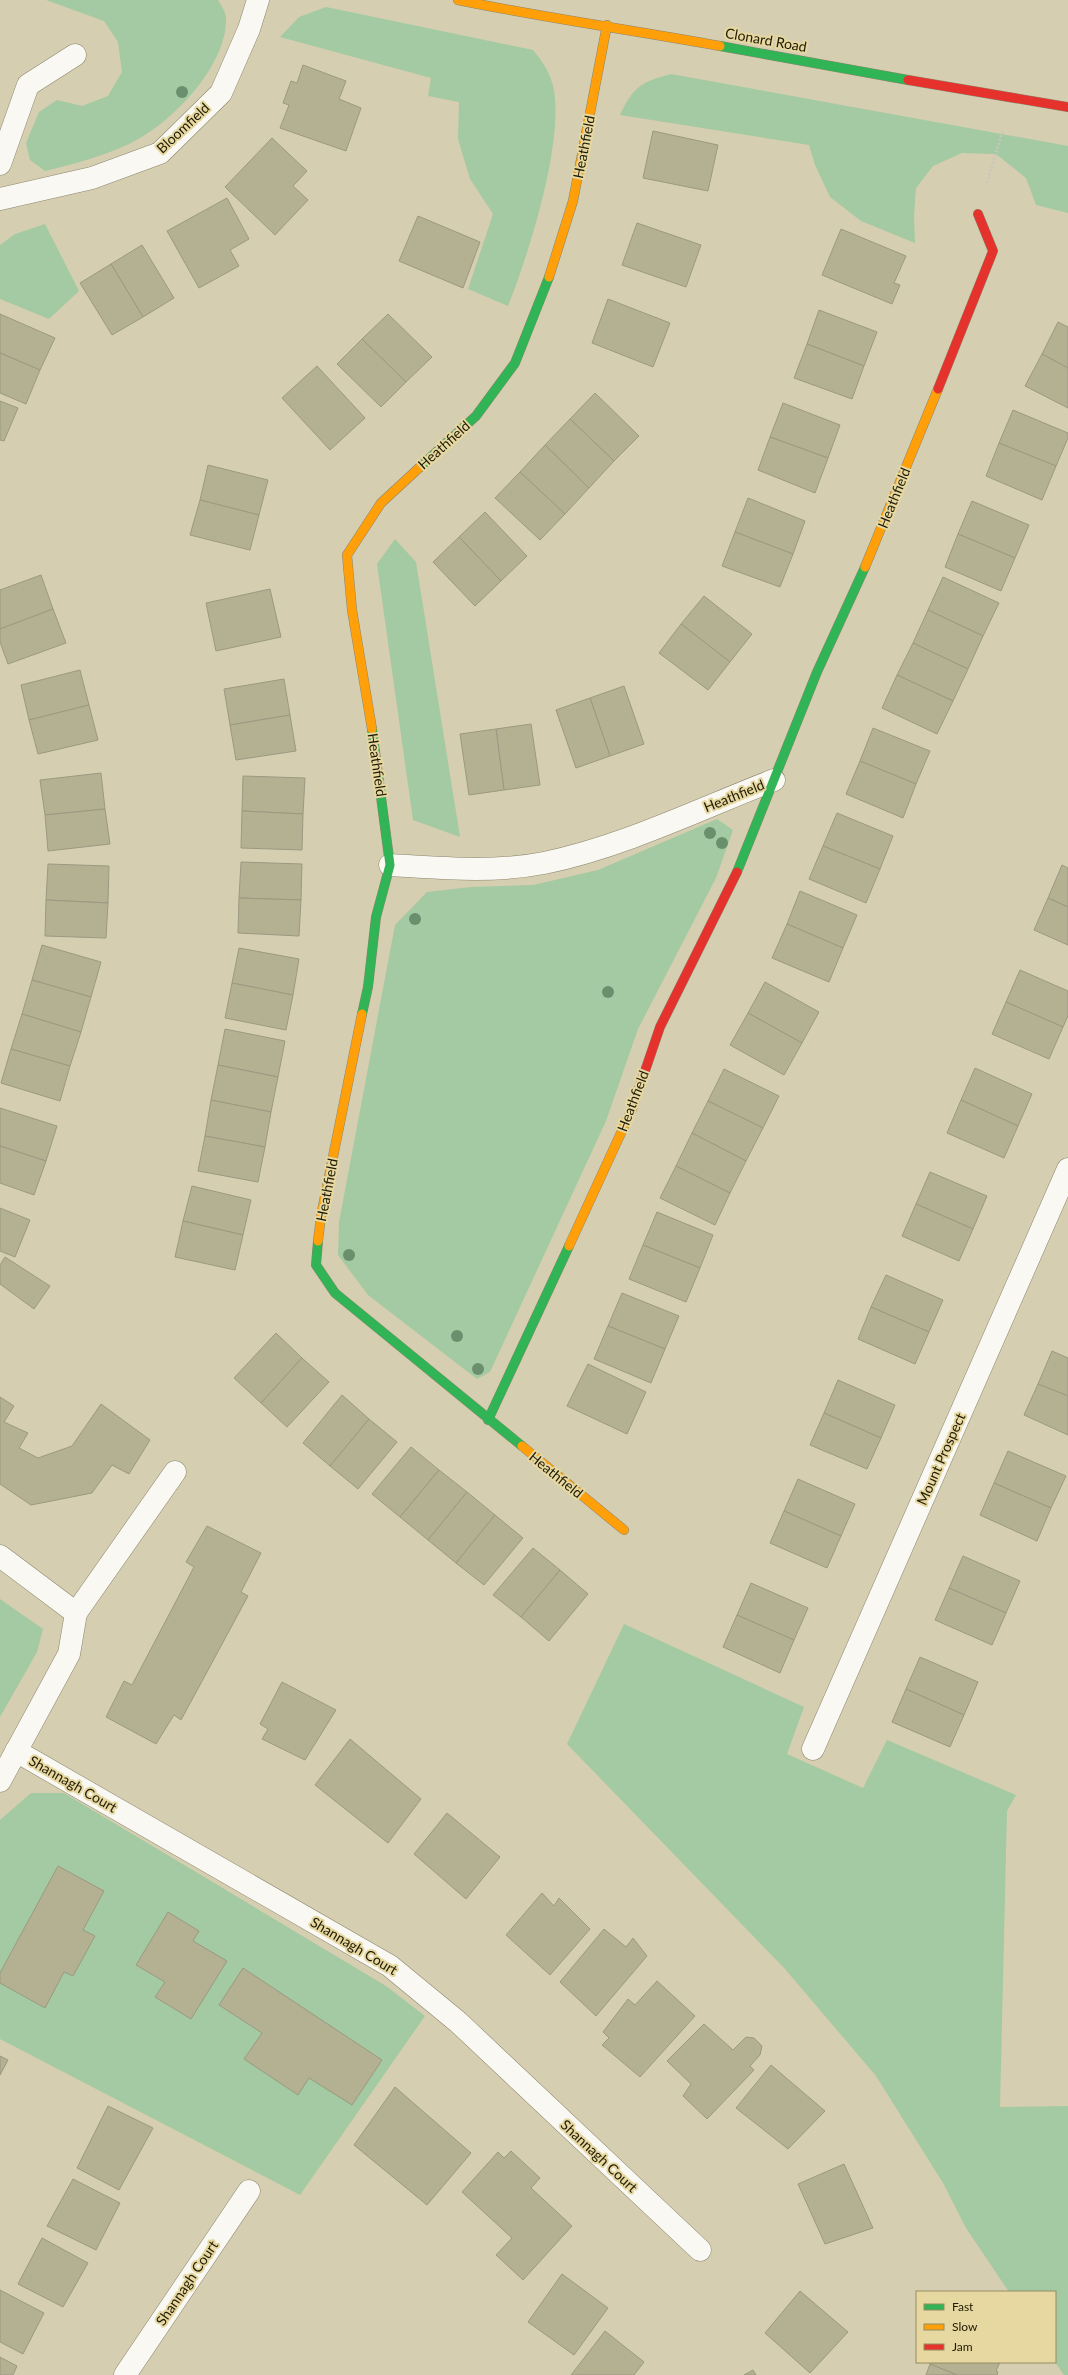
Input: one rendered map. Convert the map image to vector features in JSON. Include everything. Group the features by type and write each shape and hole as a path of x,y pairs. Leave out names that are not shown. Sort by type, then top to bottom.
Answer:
{"street":[{"name":"Bloomfield","path":"0,199 92,178 160,153 221,93 250,29 258,0"},
{"name":"Clonard Road","path":"458,0 529,7 607,25 1013,99 1068,107"},
{"name":"Heathfield","path":"607,25 573,201 548,285 515,363 476,416 381,503 347,555 352,610 367,693 390,865 376,917 368,987 321,1216 316,1265 335,1293 624,1530"},
{"path":"0,164 28,85 75,55"},
{"name":"Heathfield","path":"488,1420 632,1109 660,1027 740,867 817,672 882,529 993,251 978,214"},
{"name":"Heathfield","path":"390,865 479,869 544,863 612,844 774,780"},
{"name":"Mount Prospect","path":"814,1749 1068,1168"},
{"name":"Shannagh Court","path":"0,1781 69,1654 76,1613 175,1472"},
{"path":"0,1556 76,1613"},
{"name":"Shannagh Court","path":"16,1751 390,1966 458,2022 700,2250"},
{"name":"Shannagh Court","path":"125,2375 249,2191"}],"path":[{"path":"978,214 1013,99"}],"green space":[{"path":"46,0 218,0 226,17 224,35 218,54 208,73 180,107 163,122 147,134 120,148 67,166 45,171 30,160 26,143 39,112 57,100 82,106 108,96 122,72 118,42 104,21"},
{"path":"326,7 533,50 549,73 554,90 555,113 554,140 549,169 534,229 508,306 468,289 493,214 470,179 458,139 459,102 428,96 431,78 280,37 299,17"},
{"path":"671,74 1068,146 1068,213 1036,205 1026,178 996,154 962,153 933,166 916,188 914,215 915,243 861,221 830,197 815,165 809,145 620,115 629,98 639,87 652,80"},
{"path":"45,224 79,291 49,319 0,299 0,245 15,234"},
{"path":"395,539 416,562 460,837 413,820 377,564"},
{"path":"717,819 733,830 716,878 638,1029 606,1121 490,1372 477,1379 368,1295 338,1255 339,1222 395,925 427,892 471,887 533,885 598,870"},
{"path":"0,1599 43,1629 37,1652 0,1717"},
{"path":"624,1624 804,1707 787,1754 863,1788 887,1740 1016,1795 1007,1811 1000,2107 1068,2106 1068,2375 1064,2375 1056,2363 1056,2291 1008,2291 966,2228 943,2183 876,2076 785,1969 567,1744"},
{"path":"31,1793 64,1793 386,1986 425,2016 300,2195 0,2039 0,1820"}],"building":[{"path":"303,65 346,81 339,99 361,108 346,151 280,128 289,105 283,103 291,81 297,83"},
{"path":"653,131 718,145 708,191 643,178"},
{"path":"272,138 307,171 293,186 308,200 275,235 225,187"},
{"path":"227,198 249,239 230,250 239,266 199,288 167,231"},
{"path":"418,216 480,242 463,288 399,261"},
{"path":"637,223 701,245 686,287 622,265"},
{"path":"841,229 906,256 894,283 900,285 892,304 822,275"},
{"path":"142,245 174,298 143,317 111,264"},
{"path":"111,264 143,317 112,335 80,283"},
{"path":"608,299 670,323 653,367 592,343"},
{"path":"819,310 877,332 864,366 807,344"},
{"path":"0,314 55,338 40,370 0,353"},
{"path":"388,314 432,357 406,382 362,339"},
{"path":"1058,322 1068,327 1068,368 1042,354"},
{"path":"362,339 406,382 381,407 337,364"},
{"path":"807,344 864,366 852,399 794,378"},
{"path":"0,353 40,370 26,404 0,393"},
{"path":"1042,354 1068,368 1068,408 1025,386"},
{"path":"317,366 365,418 330,450 282,398"},
{"path":"595,393 639,436 614,461 570,419"},
{"path":"0,401 18,408 4,441 0,440"},
{"path":"783,403 840,425 828,458 770,437"},
{"path":"1013,410 1068,433 1068,438 1056,466 999,443"},
{"path":"570,419 614,461 589,488 545,445"},
{"path":"770,437 828,458 815,493 758,470"},
{"path":"999,443 1056,466 1042,500 986,476"},
{"path":"545,445 589,488 565,514 520,472"},
{"path":"208,465 268,480 259,515 200,500"},
{"path":"520,472 565,514 540,540 495,498"},
{"path":"748,498 805,521 793,554 735,532"},
{"path":"200,500 259,515 250,550 190,535"},
{"path":"972,501 1029,525 1015,558 958,534"},
{"path":"485,512 527,556 501,581 459,537"},
{"path":"735,532 793,554 780,587 722,566"},
{"path":"958,534 1015,558 1001,591 945,567"},
{"path":"459,537 501,581 475,606 433,562"},
{"path":"41,575 53,609 0,629 0,590"},
{"path":"943,577 999,603 983,636 928,610"},
{"path":"270,589 281,637 216,651 206,603"},
{"path":"704,596 752,634 730,662 681,624"},
{"path":"53,609 66,643 8,664 0,642 0,629"},
{"path":"928,610 983,636 968,669 913,643"},
{"path":"681,624 730,662 708,690 659,653"},
{"path":"913,643 968,669 953,701 897,675"},
{"path":"80,670 89,705 29,720 21,685"},
{"path":"897,675 953,701 937,734 882,708"},
{"path":"284,679 290,715 230,725 224,689"},
{"path":"624,686 644,744 610,756 590,698"},
{"path":"590,698 610,756 576,768 556,710"},
{"path":"89,705 98,740 38,754 29,720"},
{"path":"290,715 296,751 236,760 230,725"},
{"path":"531,724 540,785 504,790 496,729"},
{"path":"873,728 930,751 916,784 860,761"},
{"path":"496,729 504,790 469,795 460,734"},
{"path":"860,761 916,784 903,818 846,794"},
{"path":"101,773 105,809 45,815 40,780"},
{"path":"243,776 305,778 303,814 242,811"},
{"path":"105,809 110,844 48,851 45,815"},
{"path":"242,811 303,814 302,850 241,848"},
{"path":"837,813 893,836 880,869 823,846"},
{"path":"823,846 880,869 866,903 809,879"},
{"path":"241,862 302,864 301,900 239,898"},
{"path":"48,864 109,866 108,903 46,900"},
{"path":"1062,865 1068,868 1068,907 1048,898"},
{"path":"800,891 857,915 843,948 787,924"},
{"path":"239,898 301,900 299,936 238,933"},
{"path":"1048,898 1068,907 1068,945 1034,930"},
{"path":"46,900 108,903 106,938 45,936"},
{"path":"787,924 843,948 829,982 772,958"},
{"path":"42,945 101,962 91,997 32,980"},
{"path":"239,948 299,959 293,995 232,983"},
{"path":"1020,970 1068,991 1068,1016 1063,1027 1006,1002"},
{"path":"32,980 91,997 81,1032 22,1014"},
{"path":"765,982 819,1012 802,1043 748,1013"},
{"path":"232,983 293,995 286,1030 225,1018"},
{"path":"1006,1002 1063,1027 1049,1059 992,1034"},
{"path":"748,1013 802,1043 784,1075 730,1045"},
{"path":"22,1014 81,1032 70,1066 11,1049"},
{"path":"225,1029 285,1041 278,1077 218,1065"},
{"path":"11,1049 70,1066 60,1101 1,1083"},
{"path":"218,1065 278,1077 271,1112 211,1100"},
{"path":"975,1068 1032,1094 1018,1126 961,1100"},
{"path":"724,1069 779,1096 763,1128 708,1101"},
{"path":"211,1100 271,1112 265,1147 205,1136"},
{"path":"961,1100 1018,1126 1004,1158 947,1133"},
{"path":"708,1101 763,1128 746,1161 692,1133"},
{"path":"0,1108 57,1126 46,1161 0,1146"},
{"path":"692,1133 746,1161 730,1193 676,1166"},
{"path":"205,1136 265,1147 258,1182 198,1171"},
{"path":"0,1146 46,1161 34,1195 0,1183"},
{"path":"676,1166 730,1193 715,1225 660,1198"},
{"path":"930,1172 987,1196 973,1229 916,1204"},
{"path":"192,1186 251,1200 243,1235 183,1221"},
{"path":"916,1204 973,1229 959,1261 902,1236"},
{"path":"0,1208 30,1220 15,1257 0,1251"},
{"path":"657,1212 713,1235 700,1268 643,1245"},
{"path":"183,1221 243,1235 235,1270 175,1257"},
{"path":"643,1245 700,1268 686,1302 629,1279"},
{"path":"5,1257 50,1286 34,1309 0,1284 0,1265"},
{"path":"886,1275 943,1300 929,1332 871,1307"},
{"path":"622,1293 679,1316 665,1349 608,1326"},
{"path":"871,1307 929,1332 915,1364 858,1339"},
{"path":"608,1326 665,1349 651,1383 594,1359"},
{"path":"276,1333 302,1358 261,1403 234,1378"},
{"path":"1052,1351 1068,1358 1068,1396 1038,1384"},
{"path":"302,1358 329,1382 287,1427 261,1403"},
{"path":"588,1364 646,1392 627,1434 567,1406"},
{"path":"838,1380 895,1405 881,1438 824,1413"},
{"path":"1038,1384 1068,1396 1068,1435 1024,1415"},
{"path":"342,1395 369,1419 330,1466 303,1443"},
{"path":"0,1397 14,1406 4,1422 28,1433 19,1448 38,1458 72,1446 101,1404 150,1440 129,1474 112,1465 92,1493 31,1505 0,1484"},
{"path":"824,1413 881,1438 867,1469 810,1445"},
{"path":"369,1419 397,1442 358,1489 330,1466"},
{"path":"411,1447 439,1470 400,1517 372,1494"},
{"path":"1008,1451 1066,1476 1051,1508 994,1483"},
{"path":"439,1470 467,1492 428,1540 400,1517"},
{"path":"798,1479 855,1504 841,1536 784,1511"},
{"path":"994,1483 1051,1508 1037,1541 980,1515"},
{"path":"467,1492 495,1515 456,1563 428,1540"},
{"path":"784,1511 841,1536 827,1568 770,1543"},
{"path":"495,1515 523,1538 484,1585 456,1563"},
{"path":"207,1526 261,1553 241,1592 248,1596 181,1720 174,1715 156,1744 106,1717 124,1681 132,1685 194,1567 186,1562"},
{"path":"533,1548 560,1570 521,1617 493,1595"},
{"path":"963,1556 1020,1581 1006,1613 949,1588"},
{"path":"560,1570 588,1594 549,1641 521,1617"},
{"path":"751,1583 808,1608 794,1640 737,1615"},
{"path":"949,1588 1006,1613 992,1645 935,1620"},
{"path":"737,1615 794,1640 780,1673 723,1647"},
{"path":"920,1657 978,1682 964,1715 906,1689"},
{"path":"282,1682 336,1710 305,1760 262,1739 268,1729 260,1724"},
{"path":"906,1689 964,1715 950,1747 892,1722"},
{"path":"350,1739 421,1799 388,1843 315,1785"},
{"path":"447,1813 500,1857 466,1899 414,1854"},
{"path":"58,1866 104,1891 83,1930 95,1936 73,1976 64,1972 45,2008 0,1983 0,1973"},
{"path":"542,1893 554,1906 559,1898 590,1929 550,1975 506,1935"},
{"path":"168,1912 199,1931 193,1941 227,1961 191,2019 155,1997 165,1982 136,1965"},
{"path":"604,1929 626,1947 633,1938 647,1956 596,2016 560,1982"},
{"path":"243,1968 382,2060 352,2105 309,2078 298,2095 244,2059 262,2033 219,2005"},
{"path":"657,1981 695,2016 640,2077 602,2045 609,2038 603,2032 628,1999 635,2005"},
{"path":"704,2024 733,2050 746,2037 754,2038 762,2046 760,2055 750,2066 754,2070 707,2119 683,2096 691,2084 667,2061"},
{"path":"0,2056 8,2060 0,2075"},
{"path":"771,2065 825,2111 788,2149 736,2108"},
{"path":"395,2087 471,2153 427,2205 354,2145"},
{"path":"108,2106 153,2128 119,2190 77,2168"},
{"path":"511,2151 540,2178 531,2188 572,2226 523,2280 496,2255 512,2238 462,2192 498,2152 504,2158"},
{"path":"844,2164 873,2228 825,2244 798,2184"},
{"path":"73,2179 120,2203 96,2250 47,2226"},
{"path":"42,2238 88,2263 63,2307 18,2284"},
{"path":"562,2274 608,2308 574,2355 528,2322"},
{"path":"0,2290 44,2313 23,2354 0,2342"},
{"path":"800,2291 848,2332 810,2373 765,2333"},
{"path":"605,2331 644,2362 634,2375 571,2375"},
{"path":"0,2357 17,2366 13,2375 0,2375"},
{"path":"1000,2363 996,2371 998,2372 997,2375 957,2375 930,2364"},
{"path":"930,2364 957,2375 926,2375"},
{"path":"753,2370 756,2375 744,2375"}],"traffic: fast":[{"path":"720,46 908,80"},
{"path":"420,467 476,416 515,363 549,277"},
{"path":"737,872 817,672 865,567"},
{"path":"362,1014 368,987 376,917 390,865 372,729"},
{"path":"318,1241 316,1265 335,1293 522,1446"},
{"path":"488,1420 569,1246"}],"traffic: slow":[{"path":"458,0 523,13 720,46"},
{"path":"549,277 573,201 607,25"},
{"path":"865,567 938,389"},
{"path":"372,729 352,610 347,555 381,503 420,467"},
{"path":"318,1241 321,1216 362,1014"},
{"path":"569,1246 632,1109"},
{"path":"522,1446 624,1530"}],"traffic: jam":[{"path":"908,80 1068,107"},
{"path":"938,389 993,251 978,214"},
{"path":"632,1109 660,1027 737,872"}]}
